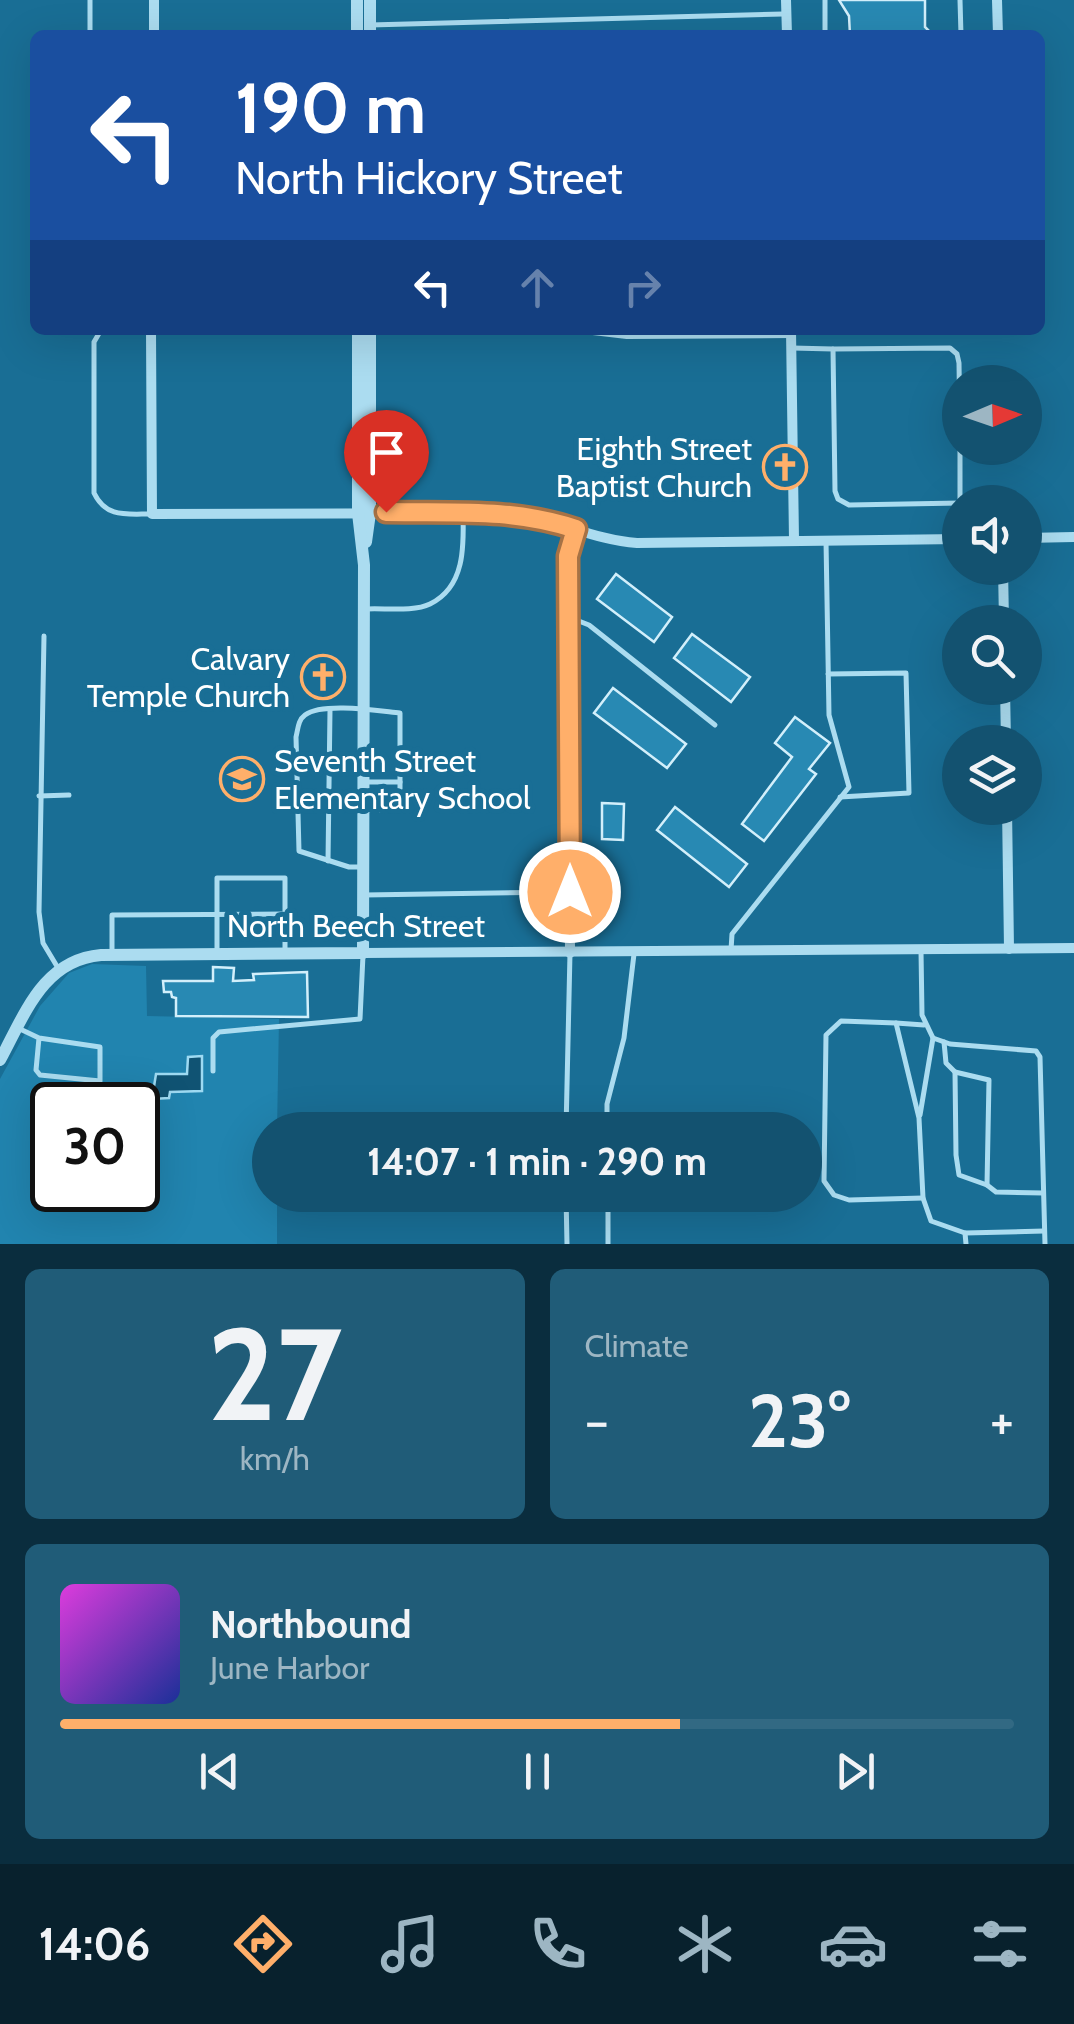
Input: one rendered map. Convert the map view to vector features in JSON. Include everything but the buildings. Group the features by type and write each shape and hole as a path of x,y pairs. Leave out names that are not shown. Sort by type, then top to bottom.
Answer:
{"street":[{"path":"154,0 154,30"},
{"path":"357,0 357,30"},
{"path":"370,0 370,30"},
{"path":"786,0 787,30"},
{"path":"997,0 998,30"},
{"path":"151,335 152,514 463,512 534,516 612,541 637,543 942,539"},
{"path":"358,335 364,513 363,953"},
{"path":"364,513 370,335"},
{"path":"791,335 794,540"},
{"path":"570,953 568,556 576,529"},
{"path":"1042,538 1074,537"},
{"path":"1007,825 1009,949"},
{"name":"North Beech Street","path":"58,968 80,958 112,955 1070,948"},
{"path":"0,1060 41,987 58,968"}],"lane":[{"path":"90,0 90,30"},
{"path":"825,0 826,30"},
{"path":"960,0 961,30"},
{"path":"370,30 786,14"},
{"path":"99,335 94,342 94,493 103,508 112,513 152,514"},
{"path":"792,348 950,348 959,365"},
{"path":"833,349 838,499 849,505 942,503"},
{"path":"364,609 428,605 445,592 460,573 463,512"},
{"path":"731,952 732,934 849,787 829,715 826,541"},
{"path":"568,618 589,625 715,725"},
{"path":"44,636 40,929 43,943 58,968"},
{"path":"828,674 906,673 909,793 839,796"},
{"path":"328,861 330,710"},
{"path":"364,810 400,810 400,713 330,710 304,716 296,736 299,852 364,867"},
{"path":"364,782 400,782"},
{"path":"39,796 69,795"},
{"path":"217,954 217,878 285,878 286,954"},
{"path":"364,895 570,892"},
{"path":"112,955 112,916 285,914"},
{"path":"921,950 924,1024 933,1038 1036,1051 1040,1057 1044,1244"},
{"path":"213,1071 213,1038 219,1032 360,1019 363,953"},
{"path":"566,1112 570,953"},
{"path":"607,1112 624,1038 634,954"},
{"path":"924,1024 841,1021 826,1035 824,1181 834,1194 849,1200 924,1198"},
{"path":"896,1023 919,1118 924,1198 931,1221 965,1233 1044,1231"},
{"path":"17,1028 39,1038 100,1047 100,1081 40,1076 36,1070 39,1038"},
{"path":"919,1118 933,1038"},
{"path":"944,1042 946,1063 955,1072 989,1080 987,1185"},
{"path":"955,1072 959,1175 996,1192 1043,1193"},
{"path":"566,1212 566,1244"},
{"path":"608,1212 608,1244"},
{"path":"965,1233 966,1244"}],"shaded area":[{"path":"92,964 146,966 147,1016 279,1019 277,1112 252,1112 252,1212 277,1212 277,1244 0,1244 0,1079 40,1006 69,973"},
{"path":"202,1056 202,1091 170,1092 169,1098 160,1099 156,1074 187,1074 188,1057"}],"place":[{"name":"Eighth Street Baptist Church","path":"785,467"},
{"name":"Calvary Temple Church","path":"323,677"},
{"name":"Seventh Street Elementary School","path":"242,779"}],"route":[{"path":"386,512 509,513 576,529 568,556 570,892"}]}
